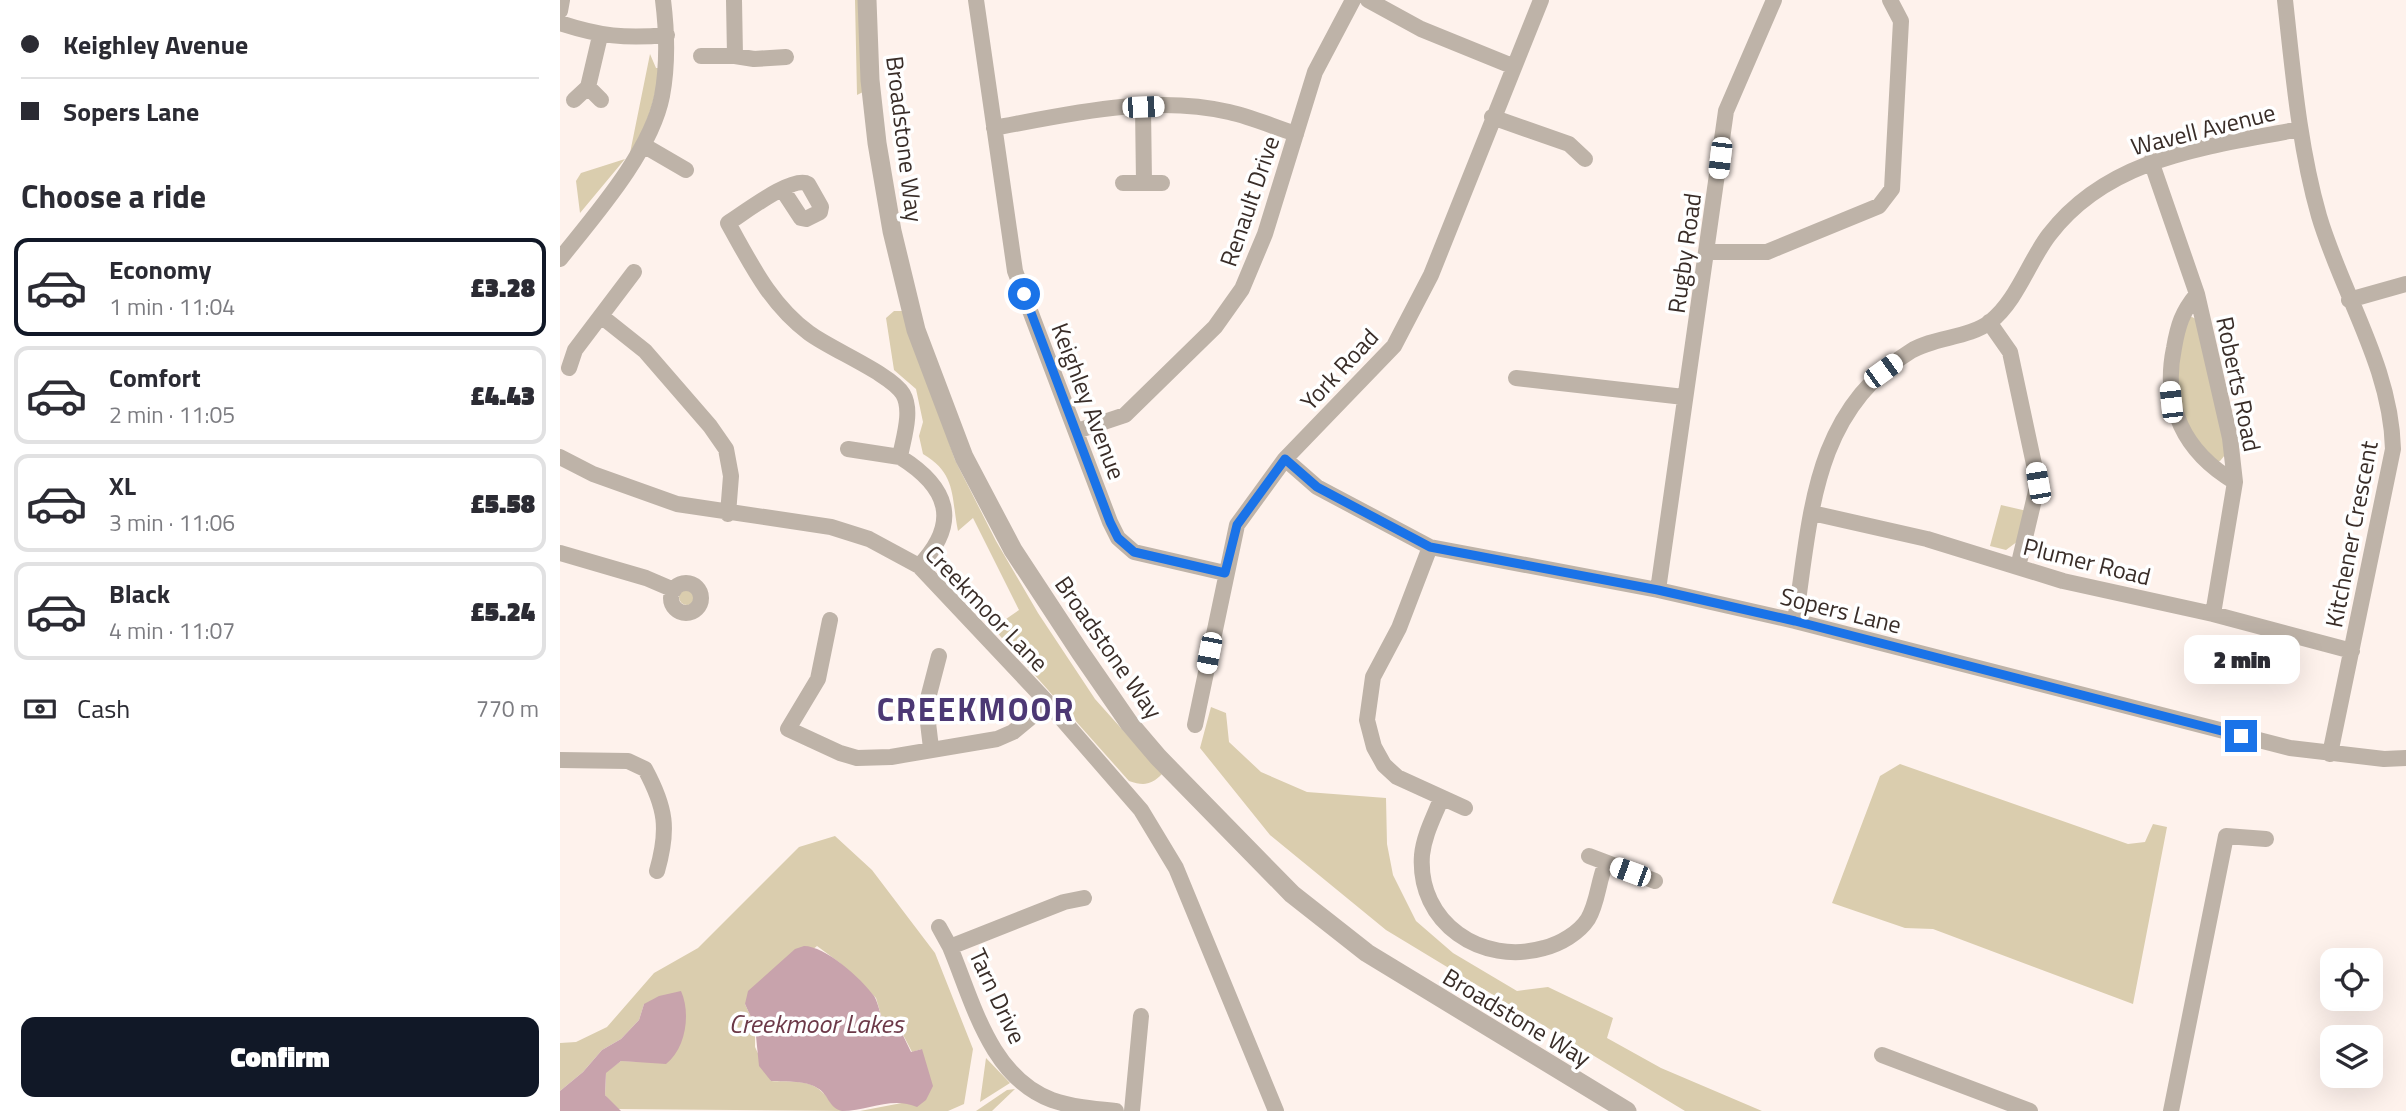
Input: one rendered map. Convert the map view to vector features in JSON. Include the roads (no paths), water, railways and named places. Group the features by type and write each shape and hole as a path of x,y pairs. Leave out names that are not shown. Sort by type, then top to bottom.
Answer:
{"street":[{"path":"560,11 562,0"},
{"path":"560,259 643,145 662,98 667,35 663,0"},
{"path":"734,0 735,56"},
{"name":"Broadstone Way","path":"867,0 877,143 892,231 916,330 964,457 1013,550 1080,652 1129,723 1158,757 1292,894 1367,953 1627,1111"},
{"name":"Keighley Avenue","path":"976,0 1015,271 1118,538 1134,552 1225,573"},
{"name":"Renault Drive","path":"1077,431 1125,415 1230,308 1256,258 1315,72 1353,0"},
{"path":"1368,0 1421,29 1512,66"},
{"name":"York Road","path":"1195,725 1237,525 1285,459 1394,346 1431,275 1512,66 1541,0"},
{"name":"Rugby Road","path":"1658,590 1684,397 1708,253 1726,111 1774,0"},
{"path":"1708,253 1767,252 1788,246 1879,206 1888,199 1892,188 1900,21 1896,7 1890,0"},
{"name":"Kitchener Crescent","path":"2285,0 2301,129 2320,219 2349,300 2387,391 2393,449 2330,754"},
{"path":"560,23 600,36 631,39 667,35"},
{"path":"574,100 588,87 600,36"},
{"path":"701,56 754,59 786,57"},
{"path":"588,87 601,100"},
{"path":"994,128 1110,106 1183,106 1229,111 1296,134"},
{"path":"1143,107 1144,183"},
{"path":"1492,117 1569,144 1586,159"},
{"name":"Wavell Avenue","path":"1989,323 2007,302 2049,234 2081,201 2112,179 2151,161 2301,129"},
{"path":"643,145 686,170"},
{"name":"Roberts Road","path":"2151,161 2197,295 2230,438 2235,482 2213,614"},
{"path":"1123,183 1163,183"},
{"path":"728,223 782,189"},
{"path":"718,209 768,293 783,311 833,350 873,371 903,393 908,405 900,457"},
{"path":"569,368 575,350 634,272"},
{"path":"2349,300 2406,284"},
{"name":"Roberts Road","path":"2197,295 2182,312 2168,377 2171,402 2191,443 2212,469 2235,482"},
{"path":"601,316 645,351 710,425 726,449 731,476 728,514"},
{"path":"1795,621 1816,482 1829,446 1849,408 1883,371 1913,349 1989,323 2010,352 2038,483 2018,567"},
{"path":"1516,379 1684,397"},
{"path":"848,449 900,457 920,470 932,483 945,508 944,529 932,552 919,566"},
{"name":"Creekmoor Lane","path":"560,457 635,490 677,504 728,514 831,527 869,539 919,566 1048,703 1141,810 1170,854 1274,1111"},
{"name":"Sopers Lane","path":"1285,459 1317,487 1430,547 1658,590 1795,621 2192,724 2330,754 2406,758"},
{"name":"Plumer Road","path":"1812,513 1927,539 2063,581 2213,614 2352,651"},
{"path":"1430,547 1399,628 1373,677 1367,720 1374,747 1384,765 1396,777 1441,799 1465,807"},
{"path":"560,553 646,578 674,590"},
{"path":"830,620 818,679 783,735 857,758 891,757 932,748 997,740 1013,732 1048,703"},
{"path":"932,748 926,706 939,656"},
{"path":"560,760 628,761 645,769 666,819 665,844 657,871"},
{"path":"1441,799 1427,832 1422,856 1427,894 1444,923 1482,948 1503,953 1528,953 1567,938 1587,920 1606,863"},
{"path":"2171,1111 2226,836 2266,839"},
{"path":"1589,856 1655,881"},
{"name":"Tarn Drive","path":"950,947 1065,902 1084,898"},
{"name":"Tarn Drive","path":"939,927 992,1048 1021,1082 1051,1100 1116,1111"},
{"path":"1132,1111 1141,1016"},
{"path":"1882,1055 2030,1111"}],"water":[{"name":"Creekmoor Lakes","path":"804,946 822,951 852,972 874,996 883,1022 897,1023 911,1052 922,1049 933,1086 926,1100 917,1107 889,1103 842,1111 834,1107 814,1086 771,1081 759,1066 755,1026 745,1004 748,991 795,949"},
{"name":"Creekmoor Lakes","path":"681,991 686,1010 685,1030 673,1057 666,1064 621,1061 606,1073 605,1095 621,1111 560,1111 560,1091 583,1072 602,1050 621,1039 639,1020 644,1004 659,996"}],"district":[{"name":"CREEKMOOR","path":"976,709"}]}
